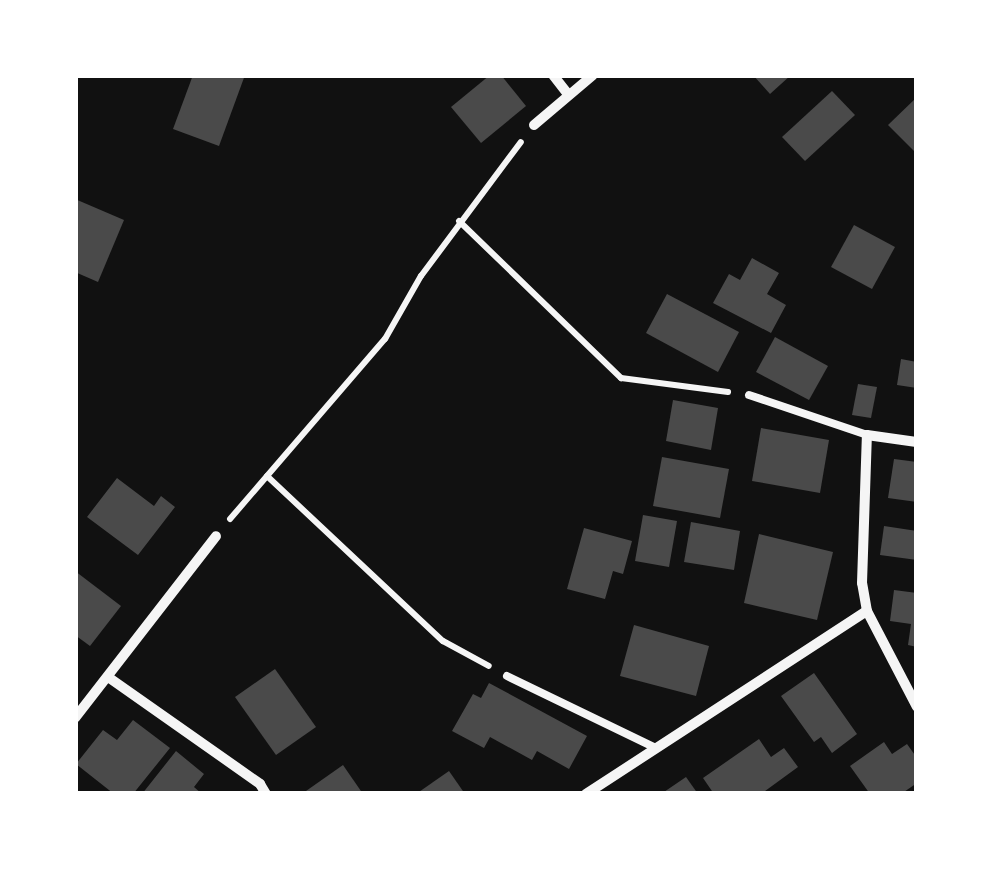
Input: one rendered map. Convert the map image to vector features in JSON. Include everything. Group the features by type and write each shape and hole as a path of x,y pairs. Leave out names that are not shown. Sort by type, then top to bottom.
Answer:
{"street":[{"path":"554,75 567,93"},
{"path":"534,125 567,93 593,75"},
{"path":"917,442 867,435 862,583 868,611 917,707"},
{"path":"75,718 216,536"},
{"path":"586,794 868,611"},
{"path":"108,676 260,784 266,794"}],"lane":[{"path":"749,395 867,435"},
{"path":"507,676 656,748"}],"path":[{"path":"216,536 385,339 458,221 534,125"},
{"path":"458,221 621,378 749,395"},
{"path":"267,476 443,641 507,676"}],"building":[{"path":"193,75 245,75 219,146 173,129"},
{"path":"490,75 501,75 526,106 481,143 451,107"},
{"path":"753,75 791,75 770,94"},
{"path":"832,91 855,115 805,161 782,137"},
{"path":"917,97 917,154 888,125"},
{"path":"75,199 124,220 98,282 75,272"},
{"path":"854,225 895,247 872,289 831,267"},
{"path":"752,258 779,273 767,294 786,305 771,333 713,303 729,274 740,280"},
{"path":"667,294 739,332 718,372 646,333"},
{"path":"775,337 828,366 809,400 756,372"},
{"path":"901,359 917,362 917,388 897,385"},
{"path":"858,384 877,387 871,418 852,415"},
{"path":"673,400 718,408 711,450 666,441"},
{"path":"761,428 829,440 820,493 752,481"},
{"path":"662,457 729,469 720,518 653,506"},
{"path":"894,459 917,462 917,502 888,498"},
{"path":"117,478 154,506 161,496 175,507 138,555 87,517"},
{"path":"643,515 677,521 669,567 635,561"},
{"path":"691,522 740,531 734,570 684,562"},
{"path":"884,526 917,531 917,560 880,555"},
{"path":"584,528 632,541 623,574 613,571 605,599 567,589"},
{"path":"759,534 833,552 817,620 744,603"},
{"path":"75,571 121,606 90,646 75,635"},
{"path":"894,590 917,593 917,647 908,645 911,624 890,621"},
{"path":"634,625 709,646 696,696 620,676"},
{"path":"275,669 316,727 276,755 235,697"},
{"path":"814,673 857,734 832,753 821,737 814,742 781,696"},
{"path":"489,683 587,736 569,769 537,751 532,760 490,737 484,748 452,731 473,694 481,698"},
{"path":"133,720 170,748 133,794 114,794 76,764 103,730 117,740"},
{"path":"759,739 771,757 784,748 798,767 761,794 714,794 703,778"},
{"path":"884,742 892,754 907,744 917,758 917,783 901,794 870,794 850,766"},
{"path":"176,751 204,774 194,787 202,794 142,794"},
{"path":"343,765 363,794 308,794 306,791"},
{"path":"449,771 465,794 416,794"},
{"path":"686,777 698,794 661,794"}]}
